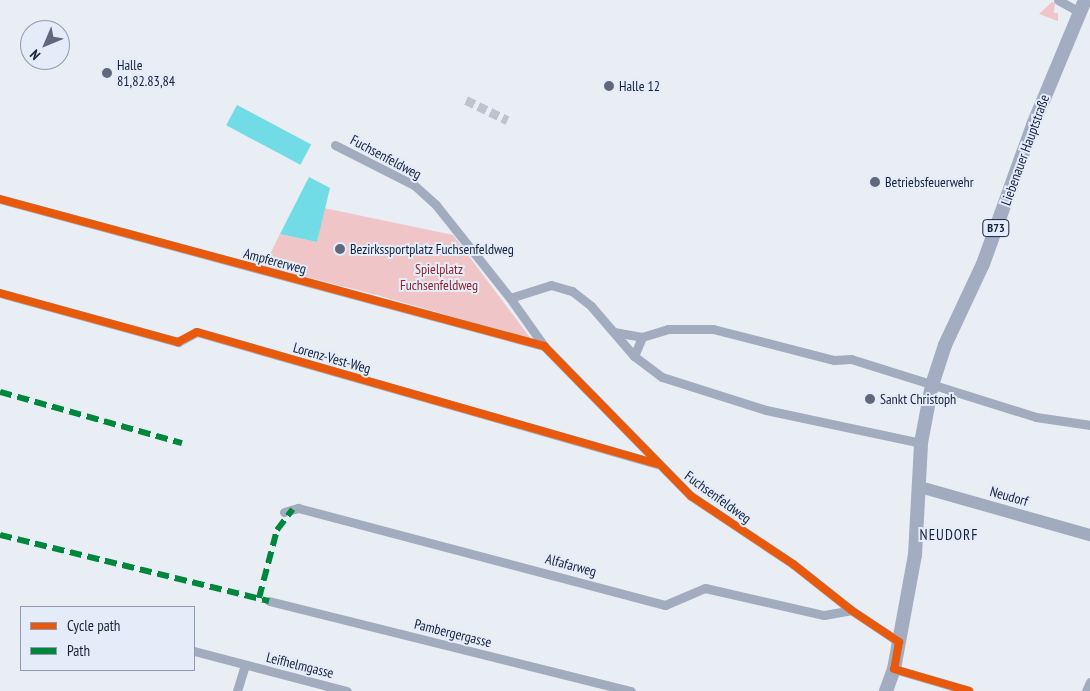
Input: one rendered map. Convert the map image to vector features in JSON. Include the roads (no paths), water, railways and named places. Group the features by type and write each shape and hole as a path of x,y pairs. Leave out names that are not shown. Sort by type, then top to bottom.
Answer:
{"main road":[{"name":"Liebenauer Hauptstraße","path":"886,691 894,669 916,555 921,444 932,384 945,345 983,264 1033,125 1083,6"}],"street":[{"path":"1058,0 1083,6"},
{"name":"Fuchsenfeldweg","path":"335,146 414,185 429,198 510,298 544,346 691,496 792,564 851,610 899,642"},
{"name":"Ampfererweg","path":"0,199 544,346"},
{"path":"510,298 551,285 572,291 591,306 634,356 662,377 766,410 921,444"},
{"name":"Lorenz-Vest-Weg","path":"0,293 178,342 197,332 658,464"},
{"path":"614,332 642,337 668,329 713,329 834,360 851,359 1036,417 1090,425"},
{"path":"634,356 642,337"},
{"name":"Neudorf","path":"920,486 1090,534"},
{"name":"Alfafarweg","path":"284,512 298,508 666,604 706,588 824,615 851,610"},
{"name":"Pambergergasse","path":"269,601 631,691"},
{"name":"Leifhelmgasse","path":"195,651 347,691"},
{"name":"Leifhelmgasse","path":"237,691 245,665"},
{"path":"894,669 969,691"},
{"path":"1086,691 1090,682"}],"water":[{"path":"237,105 311,144 300,165 226,125"},
{"path":"309,177 330,188 317,242 280,234"}],"tunnel":[{"path":"466,100 507,120"}],"place":[{"name":"Halle 81,82.83,84","path":"107,73"},
{"name":"Halle 12","path":"609,86"},
{"name":"Betriebsfeuerwehr","path":"875,182"},
{"name":"Bezirkssportplatz Fuchsenfeldweg","path":"340,249"},
{"name":"Sankt Christoph","path":"870,399"}],"district":[{"name":"NEUDORF","path":"949,535"}],"park label":[{"name":"Spielplatz Fuchsenfeldweg","path":"439,278"}]}
